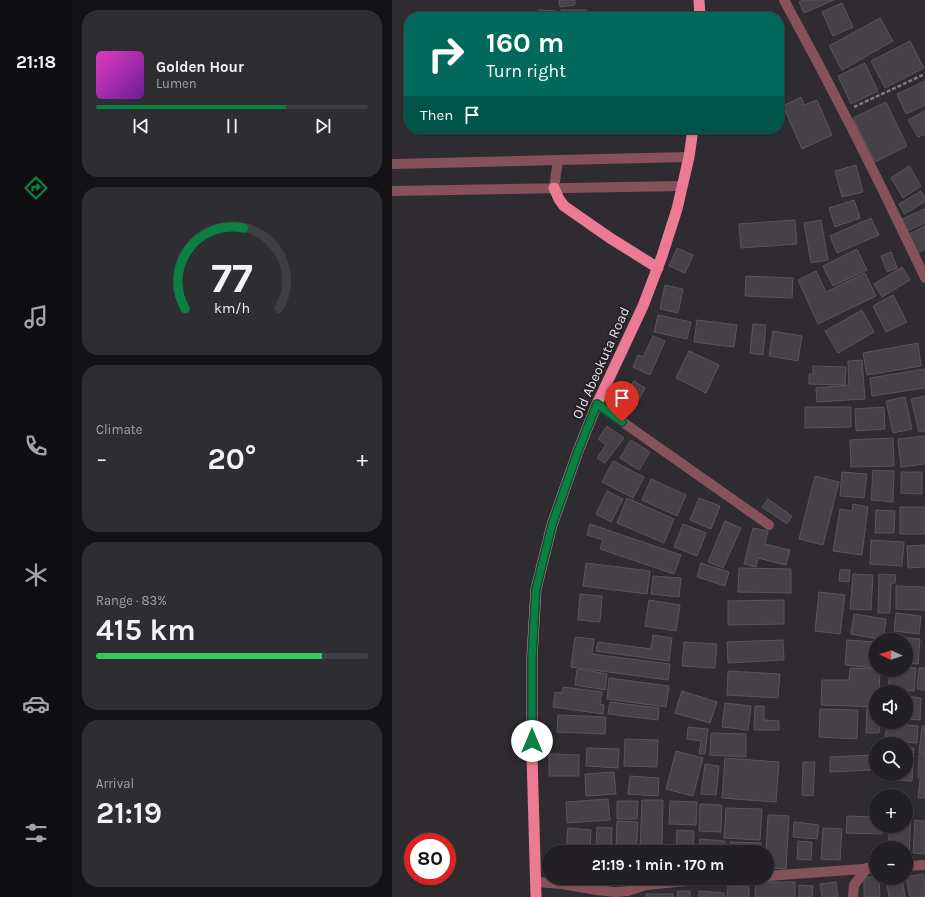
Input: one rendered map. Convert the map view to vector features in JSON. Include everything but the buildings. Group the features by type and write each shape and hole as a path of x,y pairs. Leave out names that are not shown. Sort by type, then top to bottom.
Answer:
{"highway":[{"path":"699,0 700,12"},
{"name":"Old Abeokuta Road","path":"536,897 532,755 532,658 536,589 552,525 578,451 597,404 643,306 658,268 682,186 689,157 692,134"},
{"path":"554,188 564,206 610,238 658,268"}],"street":[{"path":"784,0 897,218 925,278"},
{"path":"392,164 689,157"},
{"path":"554,188 558,160"},
{"path":"392,190 682,186"},
{"path":"597,404 769,525"},
{"path":"913,866 925,865"},
{"path":"774,875 869,868"},
{"path":"853,897 854,884 869,871"},
{"path":"536,882 542,882"},
{"path":"568,885 615,892 628,891 654,885"}],"path":[{"path":"843,112 925,74"}],"route":[{"path":"532,741 532,658 536,589 552,525 578,451 597,404 622,422"}]}
